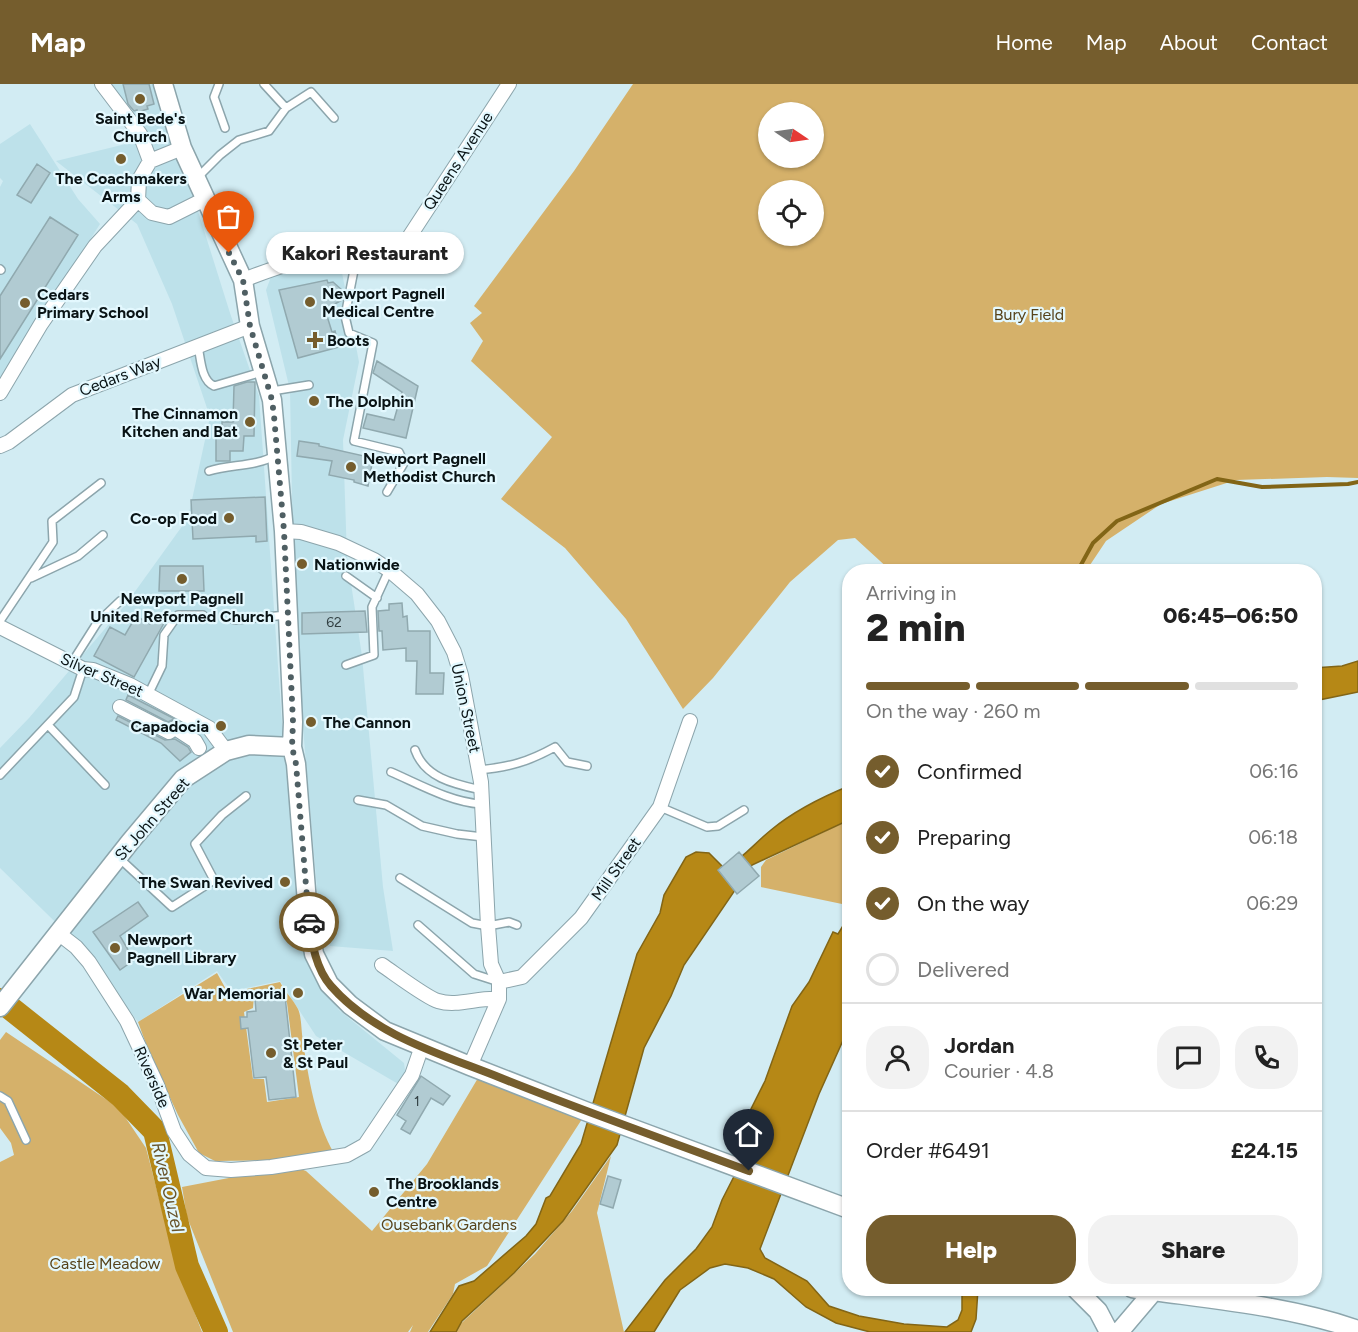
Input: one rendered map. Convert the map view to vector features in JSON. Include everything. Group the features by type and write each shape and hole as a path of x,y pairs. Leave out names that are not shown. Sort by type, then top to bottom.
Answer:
{"main road":[{"path":"163,84 182,148 243,280 250,326 269,391 278,455 284,531 293,722 292,747 296,764 308,915 314,954 329,984 350,1005 385,1031 585,1111 842,1206"},
{"name":"St John Street","path":"0,1007 118,857 183,779 226,751 249,745 292,747"},
{"path":"1083,1296 1098,1311 1109,1332"},
{"path":"1119,1332 1150,1296"},
{"path":"1182,1296 1267,1308 1341,1324 1358,1330"}],"street":[{"path":"102,84 141,134 150,161"},
{"name":"Queens Avenue","path":"243,280 279,267 312,259 331,257 384,263 397,253 508,84"},
{"path":"0,393 41,324 94,246 138,200 139,180 150,161 182,148"},
{"path":"138,200 152,213 169,217 206,199"},
{"name":"Cedars Way","path":"0,446 9,442 72,395 250,326"},
{"name":"Union Street","path":"284,531 301,532 338,543 374,560 389,570 417,594 438,621 454,652 461,675 479,770 491,964 499,982 499,999"},
{"name":"Silver Street","path":"0,627 77,667 93,670 148,695 209,728 226,751"},
{"path":"120,707 170,732 175,728 195,741 199,748"},
{"name":"Mill Street","path":"499,982 522,977 581,918 660,807 690,721"},
{"name":"Riverside","path":"58,933 76,947 89,963 127,1021 157,1085 174,1131 189,1154 207,1168 231,1170 271,1167 347,1155 365,1145 412,1074 422,1046"},
{"path":"382,965 437,1001 499,999 470,1066"}],"lane":[{"path":"219,84 214,97 225,128"},
{"path":"264,84 285,108"},
{"path":"196,179 239,140 269,131 285,108 311,92 334,118"},
{"path":"356,260 345,316 349,333 373,343 354,441 399,452 404,464 387,492"},
{"path":"198,346 204,374 209,383 214,386 264,372"},
{"path":"269,391 309,386"},
{"path":"209,471 270,459 278,455"},
{"path":"0,621 53,542 52,521 101,483"},
{"path":"28,579 78,556 103,535"},
{"path":"346,665 374,655 372,607 389,570"},
{"path":"346,576 377,598"},
{"path":"0,775 74,697 77,667 97,623 120,601"},
{"path":"148,695 162,666 164,635 178,615 203,615"},
{"path":"234,620 287,615"},
{"path":"48,725 105,785"},
{"path":"479,770 510,766 537,757 555,747 567,762 587,766"},
{"path":"415,750 419,762 428,771 481,797"},
{"path":"391,772 468,803 481,797"},
{"path":"118,857 172,907 214,880 195,844 222,815 246,796"},
{"path":"358,800 386,806 422,826 483,837"},
{"path":"660,807 707,826 718,826 744,810"},
{"path":"400,878 472,922 488,920 517,925"},
{"path":"418,925 474,974 499,982"},
{"path":"0,1096 8,1101 26,1140"}],"shaded area":[{"path":"103,84 158,84 230,313 259,396 282,723 302,923 317,980 339,1010 404,1063 406,1077 400,1085 316,1036 280,981 231,991 217,971 138,1022 88,954 0,868 0,748 29,718 126,604 188,518 210,417 172,304 137,224 56,161 134,142"},
{"name":"Cedars Primary School","path":"30,124 78,199 100,224 0,382 0,187 3,181 0,178 0,144"},
{"path":"340,262 359,362 343,440 347,557 362,656 383,887 393,951 330,946 320,923 301,705 293,553 290,390 266,290 271,277 297,267"},
{"path":"1358,661 1358,692 1322,699 1322,667 1342,666"},
{"path":"842,789 842,823 752,865 684,965 644,1048 617,1145 563,1221 514,1273 462,1321 456,1332 430,1332 459,1286 474,1281 526,1236 536,1224 546,1198 550,1196 581,1144 637,954 660,913 664,895 686,857 696,852 709,853 725,869 771,830 819,800"},
{"path":"842,927 842,1043 819,1094 760,1249 765,1258 807,1281 829,1306 859,1316 904,1324 947,1327 958,1320 962,1310 962,1296 978,1296 976,1319 971,1332 870,1332 836,1323 806,1307 774,1279 748,1268 725,1264 710,1268 680,1290 654,1332 625,1332 665,1280 696,1249 712,1227 722,1200 748,1149 748,1115 765,1081 792,1006 809,982 833,932 838,934"}],"green space":[{"name":"Bury Field","path":"633,84 1358,84 1358,478 1236,480 1161,504 1106,541 1091,564 883,564 855,538 838,540 790,582 713,678 683,709 626,619 565,548 501,499 552,437 471,361 483,341 470,323 482,313 474,306 574,171"},
{"path":"842,823 842,904 761,887 761,867 766,860"},
{"path":"217,973 228,993 280,982 299,1013 314,1099 322,1128 334,1153 282,1160 215,1161 199,1153 178,1115 138,1022","holes":["269,994 284,997 287,1003 299,1097 267,1102 264,1079 253,1079 244,1012 253,1008 254,996"]},
{"name":"Castle Meadow","path":"6,1032 119,1108 146,1148 176,1264 202,1332 0,1332 0,1162 14,1155 11,1143 0,1128 0,1040"},
{"name":"Ousebank Gardens","path":"478,1078 584,1116 487,1266 455,1284 453,1294 428,1332 410,1332 413,1325 408,1332 233,1332 187,1217 182,1187 292,1166 306,1171 372,1231 427,1164"},
{"path":"611,1156 597,1213 624,1332 452,1332 535,1254 572,1211"}],"building":[{"name":"Saint Bede's Church","path":"123,84 149,84 154,104 147,106 148,109 134,111 128,104"},
{"path":"37,164 50,173 31,203 17,195"},
{"path":"50,217 78,235 0,359 0,296"},
{"path":"327,280 328,283 333,282 343,291 342,300 333,305 334,309 328,312 327,316 332,332 335,331 339,347 298,358 279,290"},
{"path":"377,361 418,386 406,438 363,428 367,414 394,420 402,392 373,373"},
{"path":"255,382 254,436 244,436 243,451 230,451 230,461 216,461 216,435 222,435 222,422 233,422 234,386"},
{"name":"Newport Pagnell Methodist Church","path":"299,441 373,458 368,486 354,482 354,480 329,475 332,461 297,456"},
{"name":"Co-op Food","path":"265,497 267,541 256,542 256,536 193,539 191,500"},
{"name":"Newport Pagnell United Reformed Church","path":"160,566 203,566 204,591 159,591"},
{"path":"402,603 403,617 407,616 408,631 430,631 430,673 444,673 443,694 416,694 417,661 406,661 406,648 383,650 378,611 389,610 389,604"},
{"path":"365,611 367,632 302,634 302,613"},
{"path":"136,616 150,624 154,617 164,623 134,677 94,656 110,627 125,635"},
{"path":"128,695 174,719 168,722 126,700"},
{"path":"118,716 165,740 175,739 188,747 191,752 180,761 161,743 116,720"},
{"path":"739,852 759,876 737,894 718,870"},
{"name":"Newport Pagnell Library","path":"138,902 148,916 120,936 134,960 120,970 93,932"},
{"name":"St Peter & St Paul","path":"285,996 296,1097 269,1100 266,1077 254,1078 248,1028 241,1029 240,1017 247,1017 247,1012 256,1011 255,999"},
{"path":"421,1076 450,1096 443,1105 431,1098 410,1134 401,1129 406,1121 397,1115"},
{"path":"608,1176 621,1180 613,1208 600,1204"}],"waterway":[{"path":"1081,564 1093,543 1117,521 1217,479 1262,487 1358,482"},
{"name":"River Ouzel","path":"0,1000 120,1095 155,1131 187,1266 216,1332"}],"way so far":[{"path":"229,253 243,280 250,326 272,400 274,416 284,531 293,722 292,747 296,764 309,922"}],"place":[{"name":"Saint Bede's Church","path":"140,99"},
{"name":"The Coachmakers Arms","path":"121,159"},
{"name":"Kakori Restaurant","path":"229,253"},
{"name":"Newport Pagnell Medical Centre","path":"310,302"},
{"name":"Cedars Primary School","path":"25,303"},
{"name":"Boots","path":"315,340"},
{"name":"The Dolphin","path":"314,401"},
{"name":"The Cinnamon Kitchen and Bat","path":"250,422"},
{"name":"Newport Pagnell Methodist Church","path":"351,467"},
{"name":"Co-op Food","path":"229,518"},
{"name":"Nationwide","path":"302,564"},
{"name":"Newport Pagnell United Reformed Church","path":"182,579"},
{"name":"The Cannon","path":"311,722"},
{"name":"Capadocia","path":"221,726"},
{"name":"The Swan Revived","path":"285,882"},
{"name":"Newport Pagnell Library","path":"115,948"},
{"name":"War Memorial","path":"298,993"},
{"name":"St Peter & St Paul","path":"271,1053"},
{"name":"The Brooklands Centre","path":"374,1192"}],"route":[{"path":"309,922 314,954 329,984 350,1005 385,1031 585,1111 749,1171"}]}
